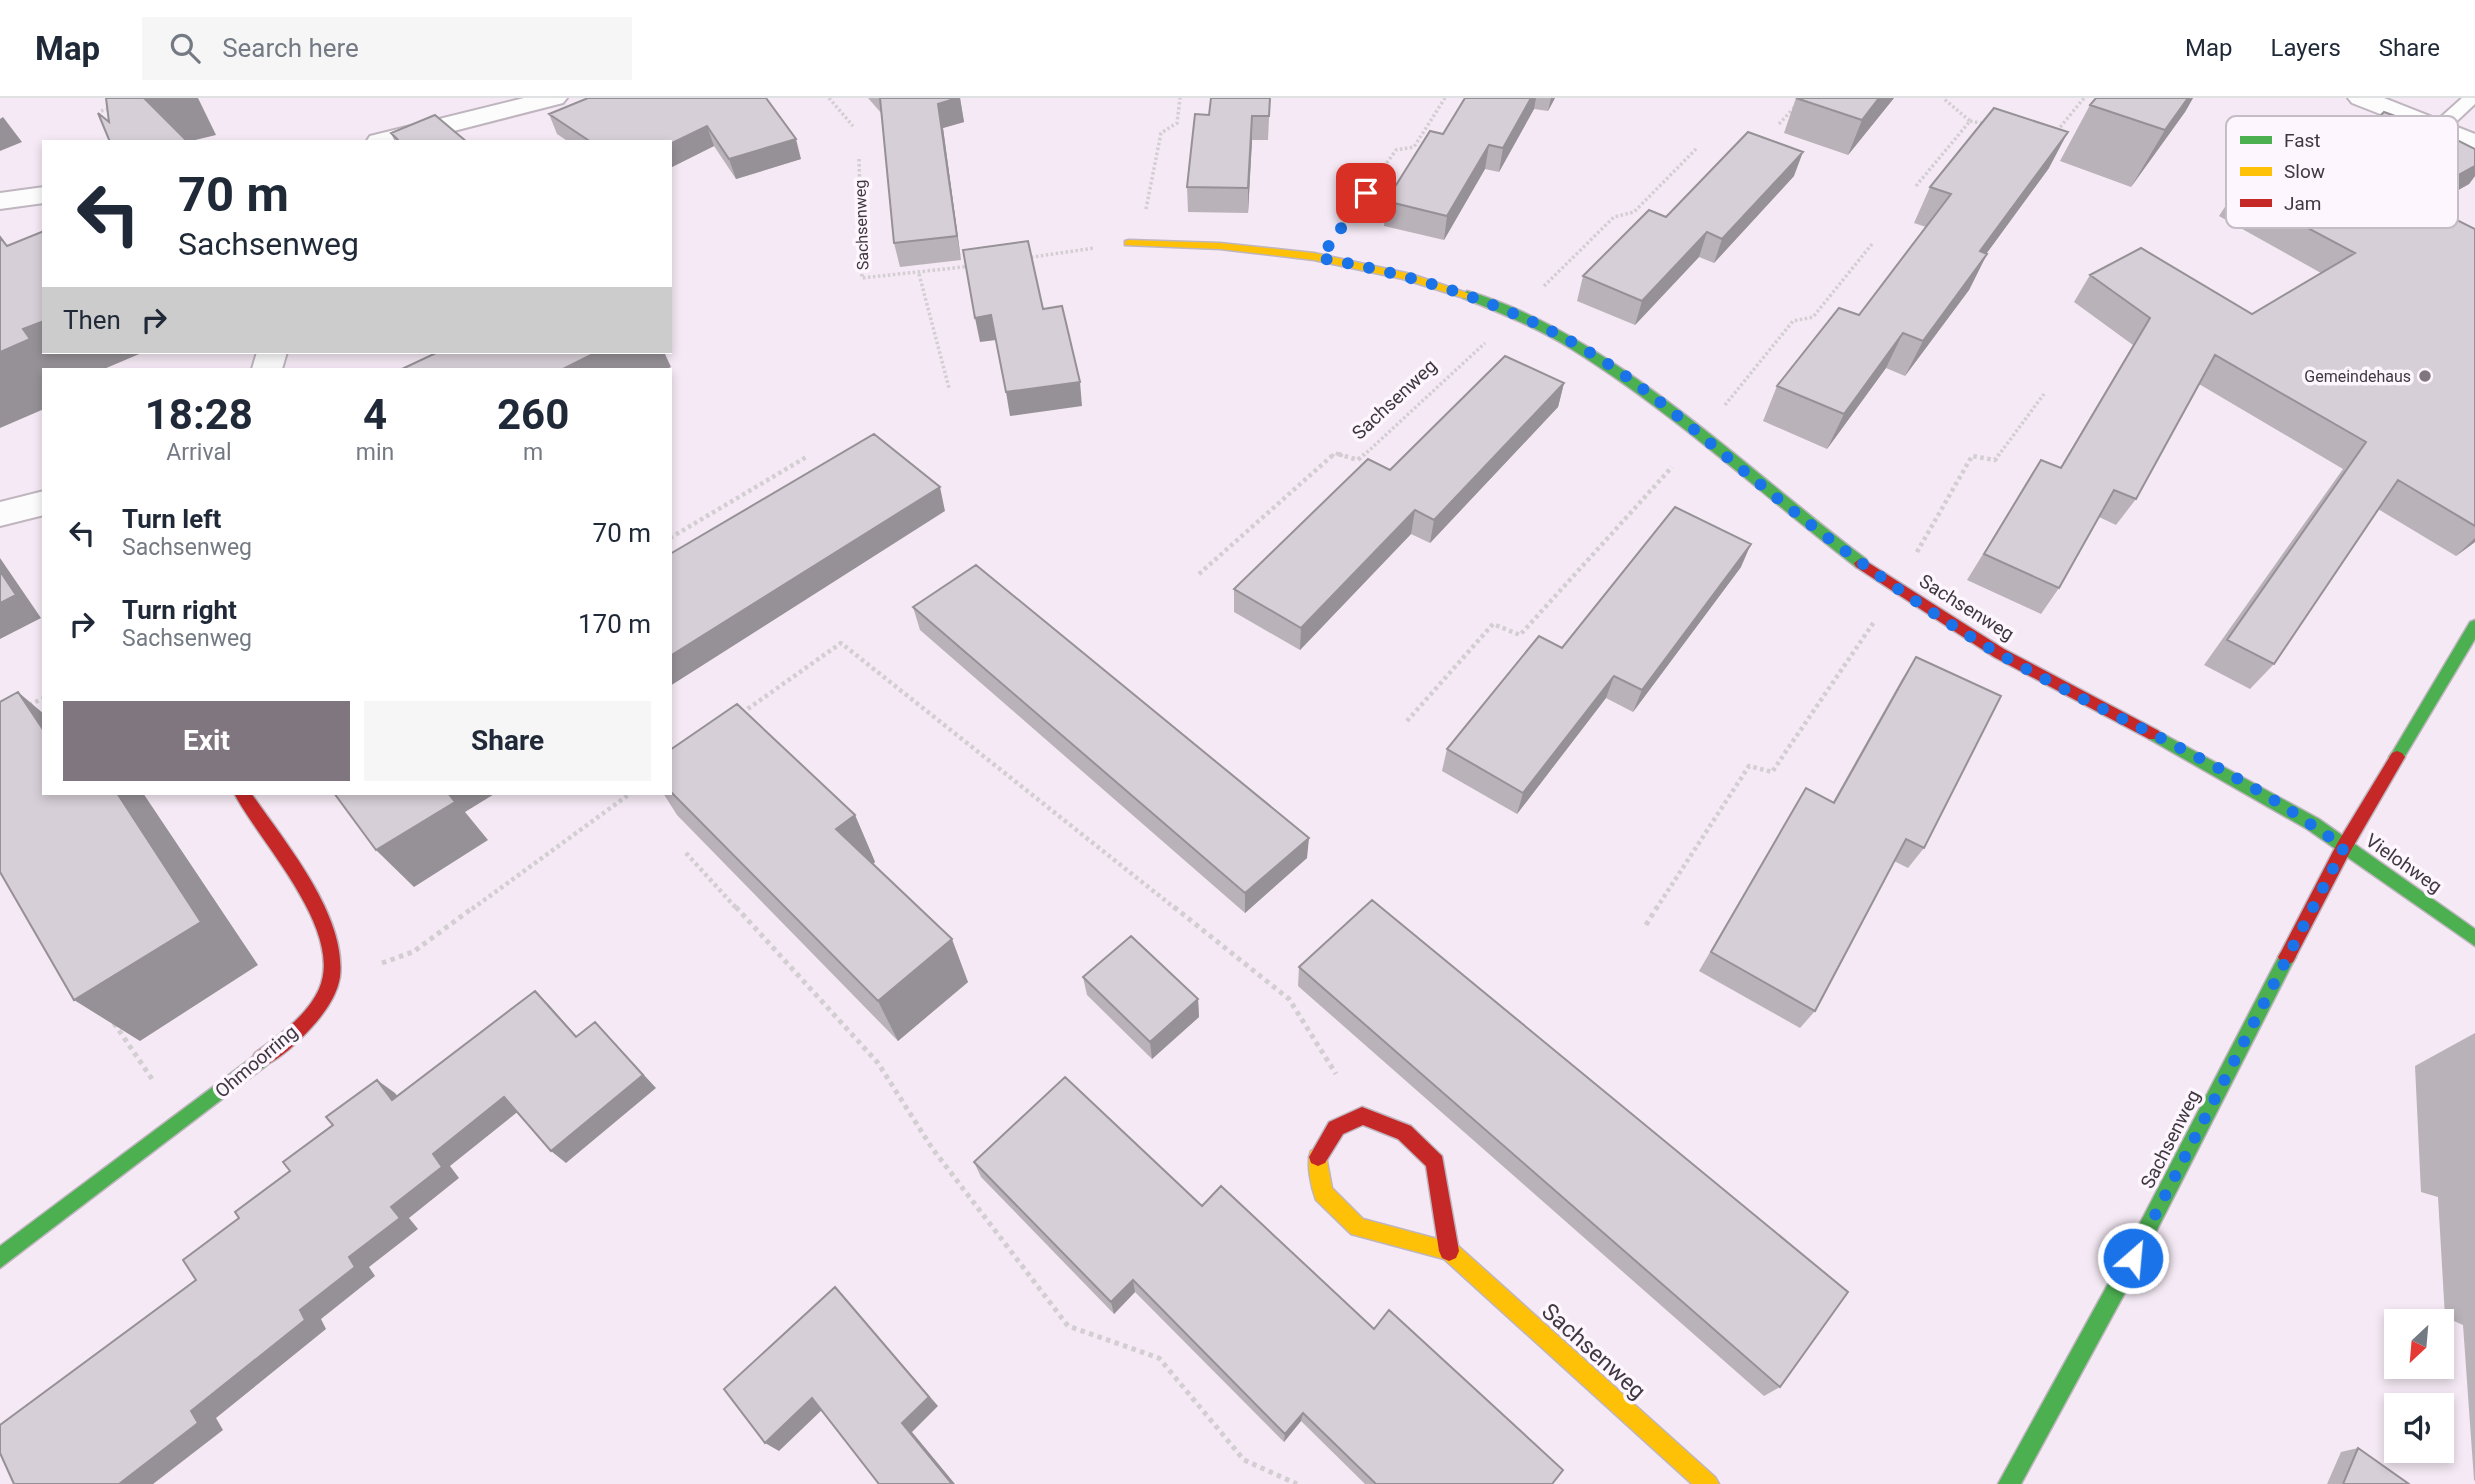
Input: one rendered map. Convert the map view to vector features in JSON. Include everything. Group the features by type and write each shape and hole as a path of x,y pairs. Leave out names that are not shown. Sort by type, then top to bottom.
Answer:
{"street":[{"path":"385,140 493,105 554,98"},
{"path":"2361,98 2406,116"},
{"path":"2458,137 2475,143"},
{"path":"0,201 42,195"},
{"name":"Sachsenweg","path":"1134,244 1221,246 1320,258 1392,272 1516,314 1580,347 1612,368 1701,435 1829,541 1964,633 2067,692 2259,791 2344,847"},
{"path":"0,514 42,504"},
{"name":"Sachsenweg","path":"2009,1484 2120,1282 2344,847 2475,626"},
{"name":"Ohmoorring","path":"0,1258 279,1046 314,1010 331,980 332,948 322,921 243,795"},
{"name":"Vielohweg","path":"2344,847 2475,938"},
{"path":"1362,1116 1404,1132 1435,1162 1449,1251"},
{"name":"Sachsenweg","path":"1362,1116 1336,1128 1316,1160 1322,1193 1358,1227 1449,1251 1708,1484"}],"lane":[{"path":"2452,116 2472,98"}],"path":[{"path":"830,98 853,126"},
{"path":"1022,259 1134,244 1161,133 1177,122 1180,98"},
{"path":"1320,258 1396,150 1414,147 1444,98"},
{"path":"1779,124 1803,98"},
{"path":"1943,98 1970,121 1993,125"},
{"path":"2052,137 2084,98"},
{"path":"101,110 115,107"},
{"path":"1916,186 1970,121"},
{"name":"Sachsenweg","path":"1199,574 1335,453 1359,460 1516,314 1614,217 1634,212 1697,148"},
{"name":"Sachsenweg","path":"859,159 862,278 919,274 983,264"},
{"path":"1407,721 1493,625 1520,635 1701,435 1794,321 1813,317 1872,244"},
{"path":"919,274 949,388"},
{"name":"Sachsenweg","path":"1646,925 1749,766 1772,772 1897,588 1972,456 1995,460 2043,394"},
{"path":"672,537 808,456"},
{"path":"733,719 841,643 1289,999 1362,1116"},
{"path":"22,709 42,699"},
{"path":"331,980 413,952 628,795"},
{"path":"687,853 877,1063 932,1148 1068,1326 1159,1358 1244,1460 1297,1484"},
{"path":"110,1016 182,1120"}],"building":[{"path":"106,98 144,98 186,140 109,140 98,113 109,122"},
{"path":"588,98 766,98 796,139 729,159 707,126 672,143 672,140 588,140 549,114"},
{"path":"880,98 957,98 938,104 957,236 894,243"},
{"path":"1211,98 1270,98 1269,116 1252,116 1248,188 1187,187 1195,114 1209,115"},
{"path":"1465,98 1531,98 1503,148 1489,145 1447,216 1386,201 1430,131 1443,134"},
{"path":"1796,98 1879,98 1862,120"},
{"path":"2096,98 2188,98 2165,130 2090,105"},
{"path":"1994,108 2068,132 1980,251 1987,254 1923,341 1903,333 1844,414 1777,386 1839,308 1859,315 1951,194 1930,187"},
{"path":"435,115 465,140 398,140 391,133"},
{"path":"1748,132 1803,152 1722,239 1707,232 1642,301 1583,276 1649,210 1666,217"},
{"path":"2458,140 2475,149 2475,166 2458,175"},
{"path":"2458,220 2475,229 2475,526 2398,480 2274,664 2227,640 2366,442 2215,355 2136,499 2114,490 2059,588 1984,554 2041,460 2061,468 2150,318 2090,275 2141,248 2252,314 2355,253 2308,228 2458,228"},
{"path":"42,232 42,322 23,329 30,339 0,352 0,237 7,246"},
{"path":"1028,241 1043,309 1062,306 1080,382 1006,392 991,315 975,318 963,250"},
{"path":"434,354 593,354 565,368 404,368"},
{"path":"1505,356 1564,383 1434,520 1415,510 1301,628 1234,589 1368,459 1390,470"},
{"path":"874,434 940,487 672,655 672,553"},
{"path":"1675,507 1751,544 1642,690 1614,676 1523,793 1447,749 1539,636 1562,648"},
{"path":"976,565 1309,838 1245,893 913,607"},
{"path":"0,571 16,595 0,603"},
{"path":"1916,657 2001,696 1924,848 1906,839 1815,1011 1711,952 1806,788 1834,803"},
{"path":"18,692 42,728 42,795 118,795 201,922 74,1000 0,872 0,702"},
{"path":"737,704 855,815 836,829 952,939 878,1001 672,793 672,749"},
{"path":"335,795 450,795 455,802 376,850"},
{"path":"1372,900 1848,1292 1780,1387 1299,967"},
{"path":"1131,936 1198,999 1150,1042 1083,977"},
{"path":"535,991 576,1037 595,1022 643,1075 551,1151 504,1097 433,1154 442,1167 391,1207 400,1218 349,1257 355,1267 300,1310 305,1320 191,1411 198,1423 119,1484 14,1484 0,1453 0,1425 196,1280 183,1260 239,1218 235,1212 290,1171 283,1162 333,1125 326,1117 377,1080 392,1100"},
{"path":"1065,1077 1202,1206 1221,1186 1374,1329 1389,1310 1563,1470 1552,1484 1376,1484 1303,1413 1285,1434 1133,1280 1111,1302 974,1162"},
{"path":"835,1287 929,1397 902,1423 952,1484 879,1484 812,1398 765,1443 724,1389"},
{"path":"2358,1448 2409,1484 2343,1484"}],"traffic: fast":[{"path":"1467,295 1523,318 1575,346 1625,378 1861,563"},
{"path":"2397,757 2475,626"},
{"path":"2154,735 2313,824 2475,938"},
{"path":"2009,1484 2120,1282 2287,957"},
{"path":"0,1258 261,1059"}],"traffic: slow":[{"path":"1129,243 1220,246 1314,256 1407,276 1467,295"},
{"path":"1318,1157 1323,1193 1358,1227 1449,1251 1708,1484"}],"traffic: jam":[{"path":"1861,563 1999,653 2154,735"},
{"path":"2287,957 2344,847 2397,757"},
{"path":"243,795 302,882 326,933 332,957 331,979 321,1003 303,1025 261,1059"},
{"path":"1318,1157 1336,1128 1362,1116 1404,1132 1435,1162 1449,1251"}],"place":[{"name":"Gemeindehaus","path":"2425,376"}],"route":[{"path":"1366,193 1320,258 1380,269 1451,289 1516,314 1580,347 1644,389 1829,541 1964,633 2067,692 2259,791 2344,847 2133,1258"}]}
